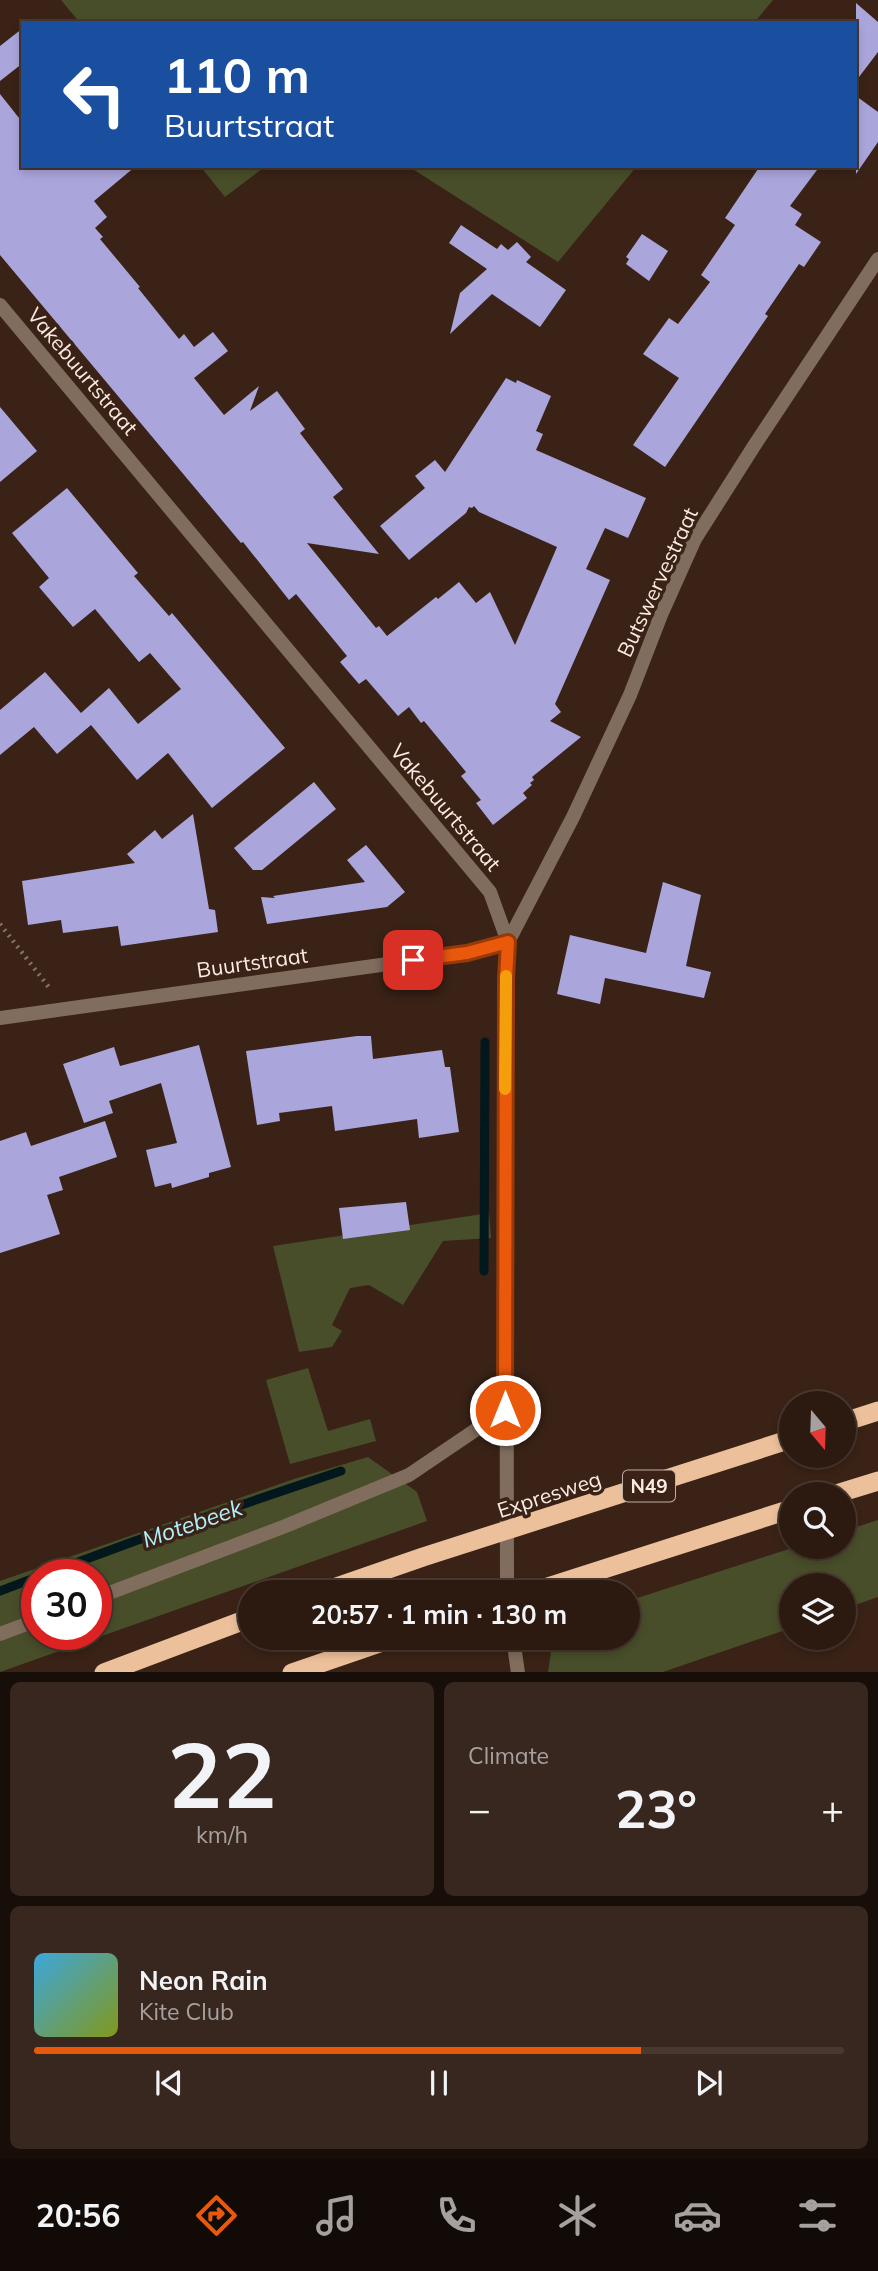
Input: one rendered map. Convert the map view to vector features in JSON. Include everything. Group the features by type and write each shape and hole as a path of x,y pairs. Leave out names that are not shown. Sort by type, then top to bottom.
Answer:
{"highway":[{"path":"856,1418 878,1411"},
{"name":"Expresweg","path":"357,1580 779,1443"},
{"path":"856,1488 878,1481"},
{"path":"569,1580 779,1513"},
{"path":"104,1672 238,1622"},
{"path":"292,1672 358,1650"}],"street":[{"name":"Butswervestraat","path":"508,942 573,817 630,695 661,615 695,539 878,259"},
{"name":"Vakebuurtstraat","path":"0,304 490,892 508,942 505,1410 507,1580"},
{"name":"Buurtstraat","path":"0,1018 467,953 508,942"},
{"path":"112,1592 283,1527 409,1475 505,1410"},
{"path":"0,1634 21,1626"},
{"path":"515,1650 518,1672"}],"path":[{"path":"0,924 65,1009"}],"green space":[{"path":"61,0 773,0 756,21 78,21"},
{"path":"202,168 263,168 225,197"},
{"path":"411,168 635,168 558,262"},
{"path":"489,1213 491,1238 443,1241 403,1305 369,1285 350,1288 332,1325 342,1331 332,1347 299,1352 273,1246"},
{"path":"308,1368 328,1431 370,1419 376,1441 290,1464 266,1380"},
{"path":"368,1457 417,1492 427,1521 260,1580 238,1580 238,1588 112,1632 112,1559 63,1559 294,1479"},
{"path":"878,1520 878,1597 856,1605 856,1573 779,1573 779,1632 663,1672 548,1672 552,1650 640,1650 640,1597 779,1552 779,1559 856,1559 856,1527"},
{"path":"21,1574 21,1650 62,1650 0,1672 0,1581"}],"building":[{"path":"856,3 878,22 878,52 857,80 857,21"},
{"path":"21,30 21,65 0,81 0,46"},
{"path":"0,94 21,120 21,168 134,168 94,201 107,217 95,228 103,237 100,239 179,339 184,334 194,347 213,332 228,351 194,378 224,415 259,386 250,411 277,391 305,429 300,433 343,489 333,497 379,554 307,543 376,628 379,626 387,636 459,582 476,603 490,592 515,645 557,547 479,512 474,506 469,507 466,513 409,560 380,526 425,488 415,476 435,460 445,472 506,378 516,383 517,380 551,396 536,431 543,434 536,450 646,498 628,538 605,528 586,569 610,580 555,704 561,712 550,721 581,737 532,777 532,785 523,793 527,798 493,825 476,803 481,800 461,776 466,772 424,721 421,723 409,707 398,716 366,679 359,684 340,662 347,656 296,594 289,600 0,255"},
{"path":"857,97 878,112 878,142 856,174"},
{"path":"759,168 818,168 790,206 802,214 795,225 821,242 804,267 799,264 765,314 768,316 665,467 633,445 679,378 643,354 669,318 678,324 710,282 701,275 735,225 725,218"},
{"path":"461,225 497,249 501,244 508,250 517,242 531,257 526,262 566,290 540,327 492,294 450,334 460,293 487,269 449,243"},
{"path":"642,234 668,251 649,281 626,264 629,259 626,257"},
{"path":"0,407 37,451 0,482"},
{"path":"67,488 138,573 134,576 169,616 172,613 285,748 212,808 168,753 137,780 91,725 57,754 34,727 0,755 0,710 45,672 81,713 109,688 138,724 181,689 150,653 139,662 95,609 73,627 39,587 49,578 12,533"},
{"path":"314,782 336,809 262,870 253,870 234,848"},
{"path":"193,814 209,909 215,910 218,932 121,946 118,926 63,933 61,920 28,925 22,881 135,863 127,854 155,830 162,839"},
{"path":"366,845 405,892 387,907 267,924 261,897 275,898 273,896 365,882 347,860"},
{"path":"663,882 701,895 686,966 711,972 704,998 605,978 600,1004 557,994 570,935 646,953"},
{"path":"371,1036 373,1059 442,1050 445,1067 450,1067 459,1132 419,1138 417,1119 335,1131 332,1106 279,1113 280,1121 257,1125 246,1051"},
{"path":"199,1045 231,1167 172,1188 171,1183 155,1187 146,1150 177,1143 161,1083 109,1101 113,1113 84,1123 63,1064 114,1047 120,1066"},
{"path":"105,1121 117,1157 59,1177 63,1190 47,1195 60,1234 0,1253 0,1141 26,1132 31,1146"},
{"path":"406,1202 410,1230 343,1239 339,1208"}],"waterway":[{"name":"Motebeek","path":"484,1271 485,1042"},
{"name":"Motebeek","path":"86,1559 341,1471"},
{"name":"Motebeek","path":"0,1591 21,1583"}],"slow traffic":[{"path":"505,1089 506,976"}],"route":[{"path":"413,960 467,953 508,942 505,1410"}]}
